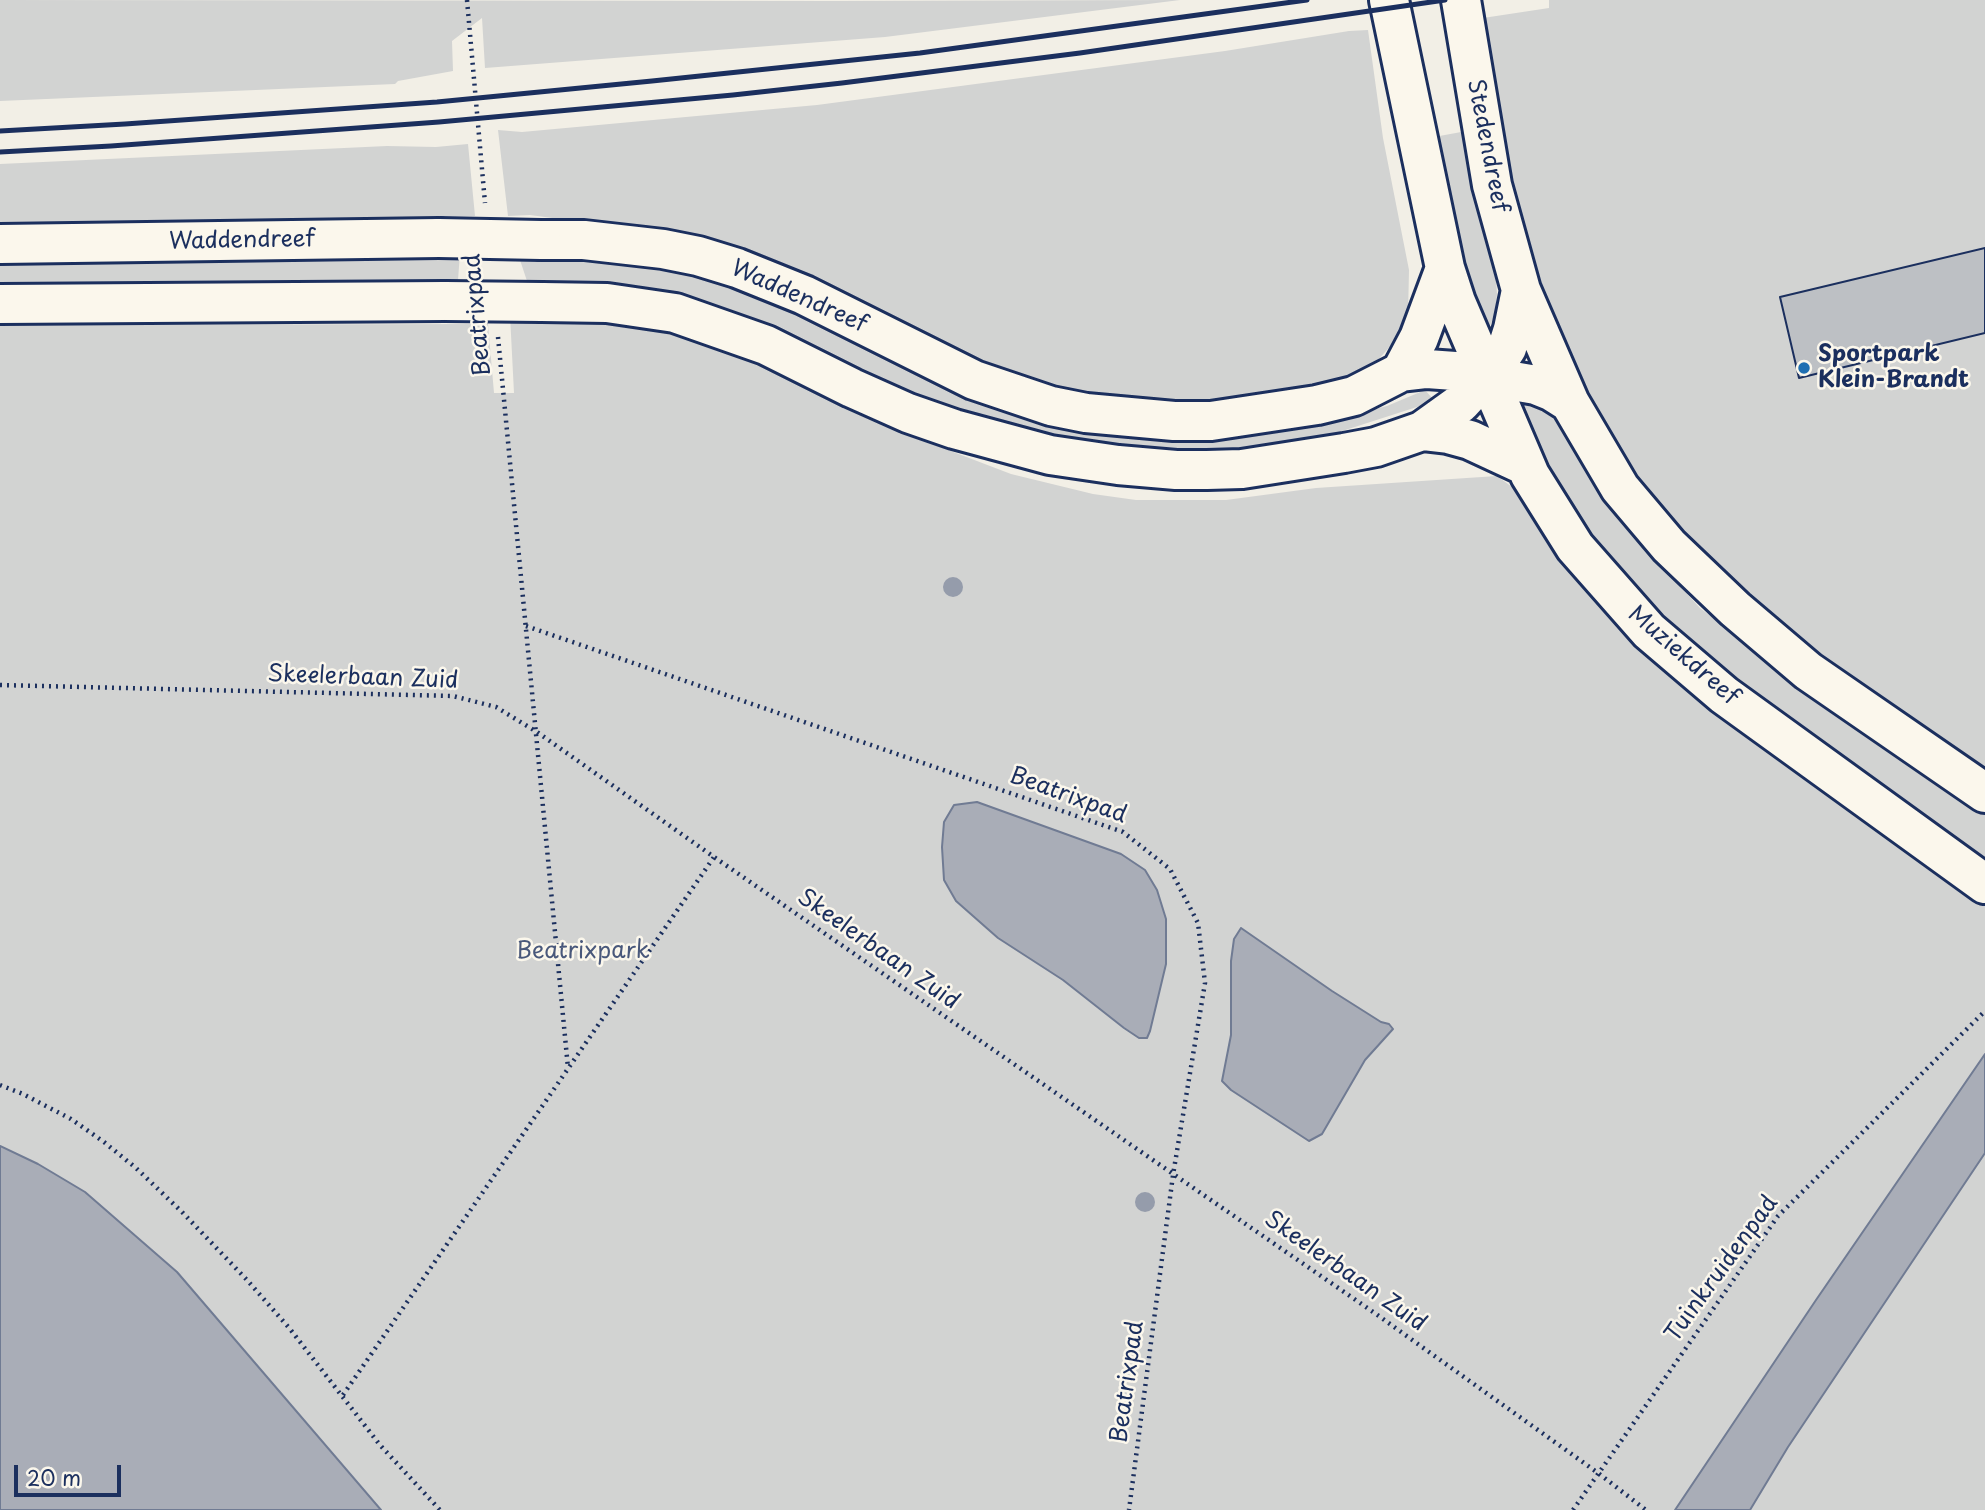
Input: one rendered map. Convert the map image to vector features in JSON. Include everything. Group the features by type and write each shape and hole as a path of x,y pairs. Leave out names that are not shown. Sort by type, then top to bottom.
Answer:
{"main road":[{"path":"1389,0 1445,268 1419,338 1401,372"},
{"name":"Stedendreef","path":"1461,0 1492,185 1521,290 1570,403"},
{"name":"Waddendreef","path":"0,244 439,238 584,240 663,249 737,268 804,295 974,380 1051,406 1097,414 1174,421 1211,421 1251,416 1354,396 1401,372 1427,369 1536,385 1570,403"},
{"name":"Muziekdreef","path":"1445,268 1456,302 1526,466 1574,547 1649,631 1724,695 1985,884"},
{"name":"Stedendreef","path":"1422,431 1461,403 1487,376 1507,348 1521,290"},
{"path":"0,304 445,301 607,303 675,313 766,345 908,413 954,429 1050,455 1176,470 1242,469 1365,449 1422,431 1470,440 1526,466"},
{"path":"1570,403 1620,488 1669,546 1735,609 1808,671 1985,793"}],"path":[{"path":"467,0 486,215"},
{"name":"Beatrixpad","path":"498,332 568,1068"},
{"name":"Beatrixpad","path":"526,626 1124,832 1170,869 1198,923 1205,983 1173,1175 1129,1510"},
{"name":"Skeelerbaan Zuid","path":"0,685 453,696 496,706 1364,1306 1645,1509"},
{"path":"343,1395 714,857"},
{"name":"Tuinkruidenpad","path":"1573,1510 1778,1216 1985,1011"},
{"path":"0,1085 71,1119 104,1142 182,1212 290,1329 380,1445 440,1510"}],"green space":[{"path":"0,0 1180,0 885,37 485,68 482,18 452,41 453,71 398,81 395,84 0,101"},
{"name":"Sportpark Klein-Brandt","path":"1549,0 1985,0 1985,768 1798,647 1710,572 1634,473 1571,367 1542,289 1504,148 1483,18 1549,8"},
{"path":"1368,30 1383,138 1409,270 1408,315 1395,341 1376,362 1348,378 1311,391 1206,404 1089,399 1008,376 663,233 530,215 508,216 498,130 522,132 817,105"},
{"path":"1472,130 1493,237 1497,294 1495,314 1486,335 1478,335 1434,137"},
{"path":"468,144 475,216 0,223 0,164"},
{"path":"524,249 685,269 1170,436 1252,435 1309,426 1387,406 1425,390 1433,399 1420,406 1333,434 1228,450 1173,452 1072,440 974,414 871,377 696,300 636,285 527,281 519,257"},
{"path":"460,253 458,280 0,285 0,261"},
{"name":"Beatrixpark","path":"510,315 633,323 673,330 709,342 796,380 909,435 1011,474 1093,494 1136,500 1226,500 1316,488 1497,476 1527,498 1571,560 1985,894 1985,1510 0,1510 0,325 488,324 494,393 514,393"},
{"path":"1519,393 1552,413 1651,555 1700,608 1759,653 1985,809 1985,858 1730,685 1665,631 1569,513 1510,394"}],"shaded area":[{"path":"977,802 1121,854 1145,870 1157,890 1166,919 1166,964 1147,1038 1139,1038 1124,1028 1063,980 998,938 956,901 944,880 944,822 954,805"},
{"path":"1241,928 1332,991 1381,1022 1389,1024 1393,1029 1365,1060 1322,1134 1309,1141 1231,1090 1222,1081 1231,1035 1231,961 1234,939"},
{"path":"1985,1054 1985,1153 1788,1447 1750,1510 1675,1510 1816,1300"},
{"path":"0,1146 38,1164 85,1192 177,1272 381,1510 0,1510"}],"building":[{"path":"1985,248 1985,333 1799,378 1780,297"}],"railway":[{"path":"0,131 437,102 652,81 920,53 1307,0"},
{"path":"0,152 439,122 733,95 1080,53 1445,0"}],"place":[{"name":"Sportpark Klein-Brandt","path":"1804,368"}]}
